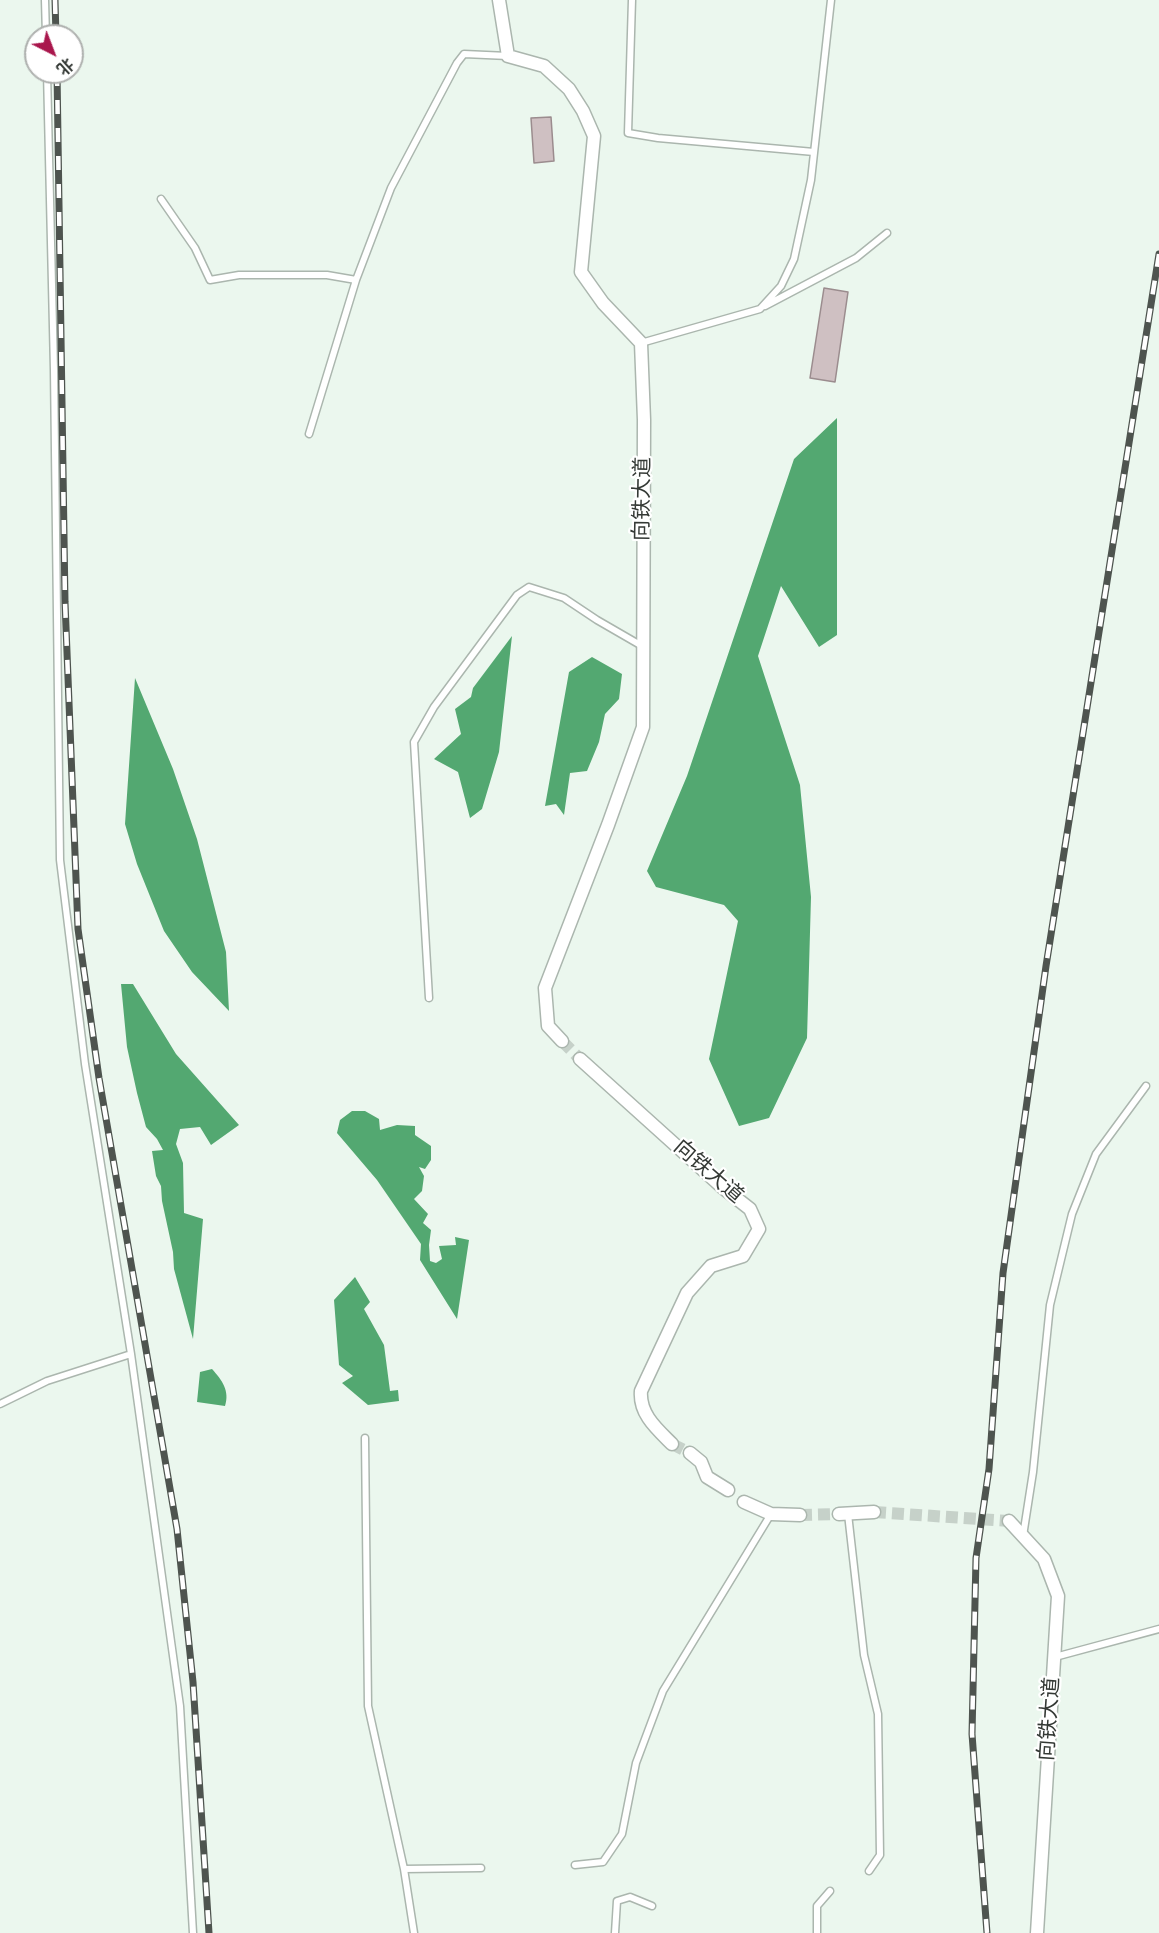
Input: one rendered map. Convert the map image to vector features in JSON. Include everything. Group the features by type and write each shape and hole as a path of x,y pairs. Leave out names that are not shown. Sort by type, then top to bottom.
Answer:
{"street":[{"path":"499,0 508,56 544,66 568,89 583,111 594,136 581,272 603,303 641,343"},
{"name":"向铁大道","path":"562,1041 548,1026 544,988 608,825 643,727 644,420 641,343"},
{"name":"向铁大道","path":"580,1059 722,1187 750,1209 759,1229 743,1256 711,1266 687,1293 641,1391 640,1402 650,1422 672,1444"},
{"path":"690,1453 701,1462 707,1477 728,1490"},
{"path":"744,1502 771,1514 800,1515"},
{"path":"844,1514 874,1512"},
{"name":"向铁大道","path":"1009,1521 1044,1560 1058,1596 1037,1933"}],"lane":[{"path":"45,0 46,24"},
{"path":"632,0 628,133 658,138 814,152"},
{"path":"760,309 781,286 794,259 811,180 831,0"},
{"path":"309,434 356,280 391,188 457,63 464,54 508,56"},
{"path":"47,84 54,358 60,860 85,1064 131,1353 180,1706 193,1933"},
{"path":"161,199 195,248 210,280 249,275 327,276 356,280"},
{"path":"641,343 760,309 856,258 887,233"},
{"path":"429,998 414,742 434,707 516,595 529,587 564,598 642,646"},
{"path":"1022,1537 1033,1472 1050,1305 1072,1214 1096,1154 1146,1086"},
{"path":"0,1404 47,1381 131,1353"},
{"path":"365,1438 369,1706 404,1869 414,1933"},
{"path":"574,1865 603,1862 622,1834 636,1763 663,1691 771,1514"},
{"path":"844,1514 864,1655 878,1714 880,1854 868,1871"},
{"path":"1054,1657 1159,1629"},
{"path":"404,1869 481,1868"},
{"path":"817,1933 817,1906 830,1891"},
{"path":"615,1933 617,1901 630,1897 652,1906"}],"shaded area":[{"path":"837,418 837,635 819,647 781,586 758,656 800,785 811,897 807,1038 769,1118 739,1126 709,1059 738,921 724,905 656,887 647,871 687,776 794,459"},
{"path":"512,636 499,752 482,809 470,818 458,772 434,759 461,734 455,709 471,697 473,688"},
{"path":"592,657 622,674 619,699 605,714 599,742 587,771 570,773 564,815 556,804 545,806 569,672"},
{"path":"135,678 173,769 197,839 226,952 229,1011 192,972 164,931 137,864 125,824"},
{"path":"121,984 133,984 176,1054 239,1125 211,1145 200,1127 180,1129 176,1144 183,1163 184,1213 203,1219 193,1339 174,1269 161,1186 156,1176 152,1151 163,1150 146,1127 137,1093 127,1047"},
{"path":"352,1111 365,1111 379,1119 380,1130 397,1125 415,1126 415,1135 431,1146 431,1160 425,1169 419,1167 424,1176 422,1191 414,1199 428,1214 423,1223 431,1230 430,1261 436,1263 442,1259 439,1246 456,1245 455,1237 469,1240 457,1319 420,1260 421,1244 377,1180 337,1133 340,1120"},
{"path":"355,1277 370,1302 364,1309 384,1345 390,1391 398,1390 399,1401 368,1405 342,1383 353,1376 339,1365 334,1300"},
{"path":"212,1369 224,1386 225,1406 197,1402 200,1372"}],"building":[{"path":"551,117 554,161 534,163 531,118"},
{"path":"824,288 848,292 835,382 810,378"}],"tunnel":[{"path":"562,1041 580,1059"},
{"path":"672,1444 690,1453"},
{"path":"874,1512 1009,1521"},
{"path":"800,1515 839,1514"}],"railway":[{"path":"55,0 56,24"},
{"path":"57,84 65,602 78,929 99,1078 177,1529 193,1682 209,1933"},
{"path":"987,1933 972,1734 976,1558 989,1469 1003,1273 1046,966 1159,254"}]}
